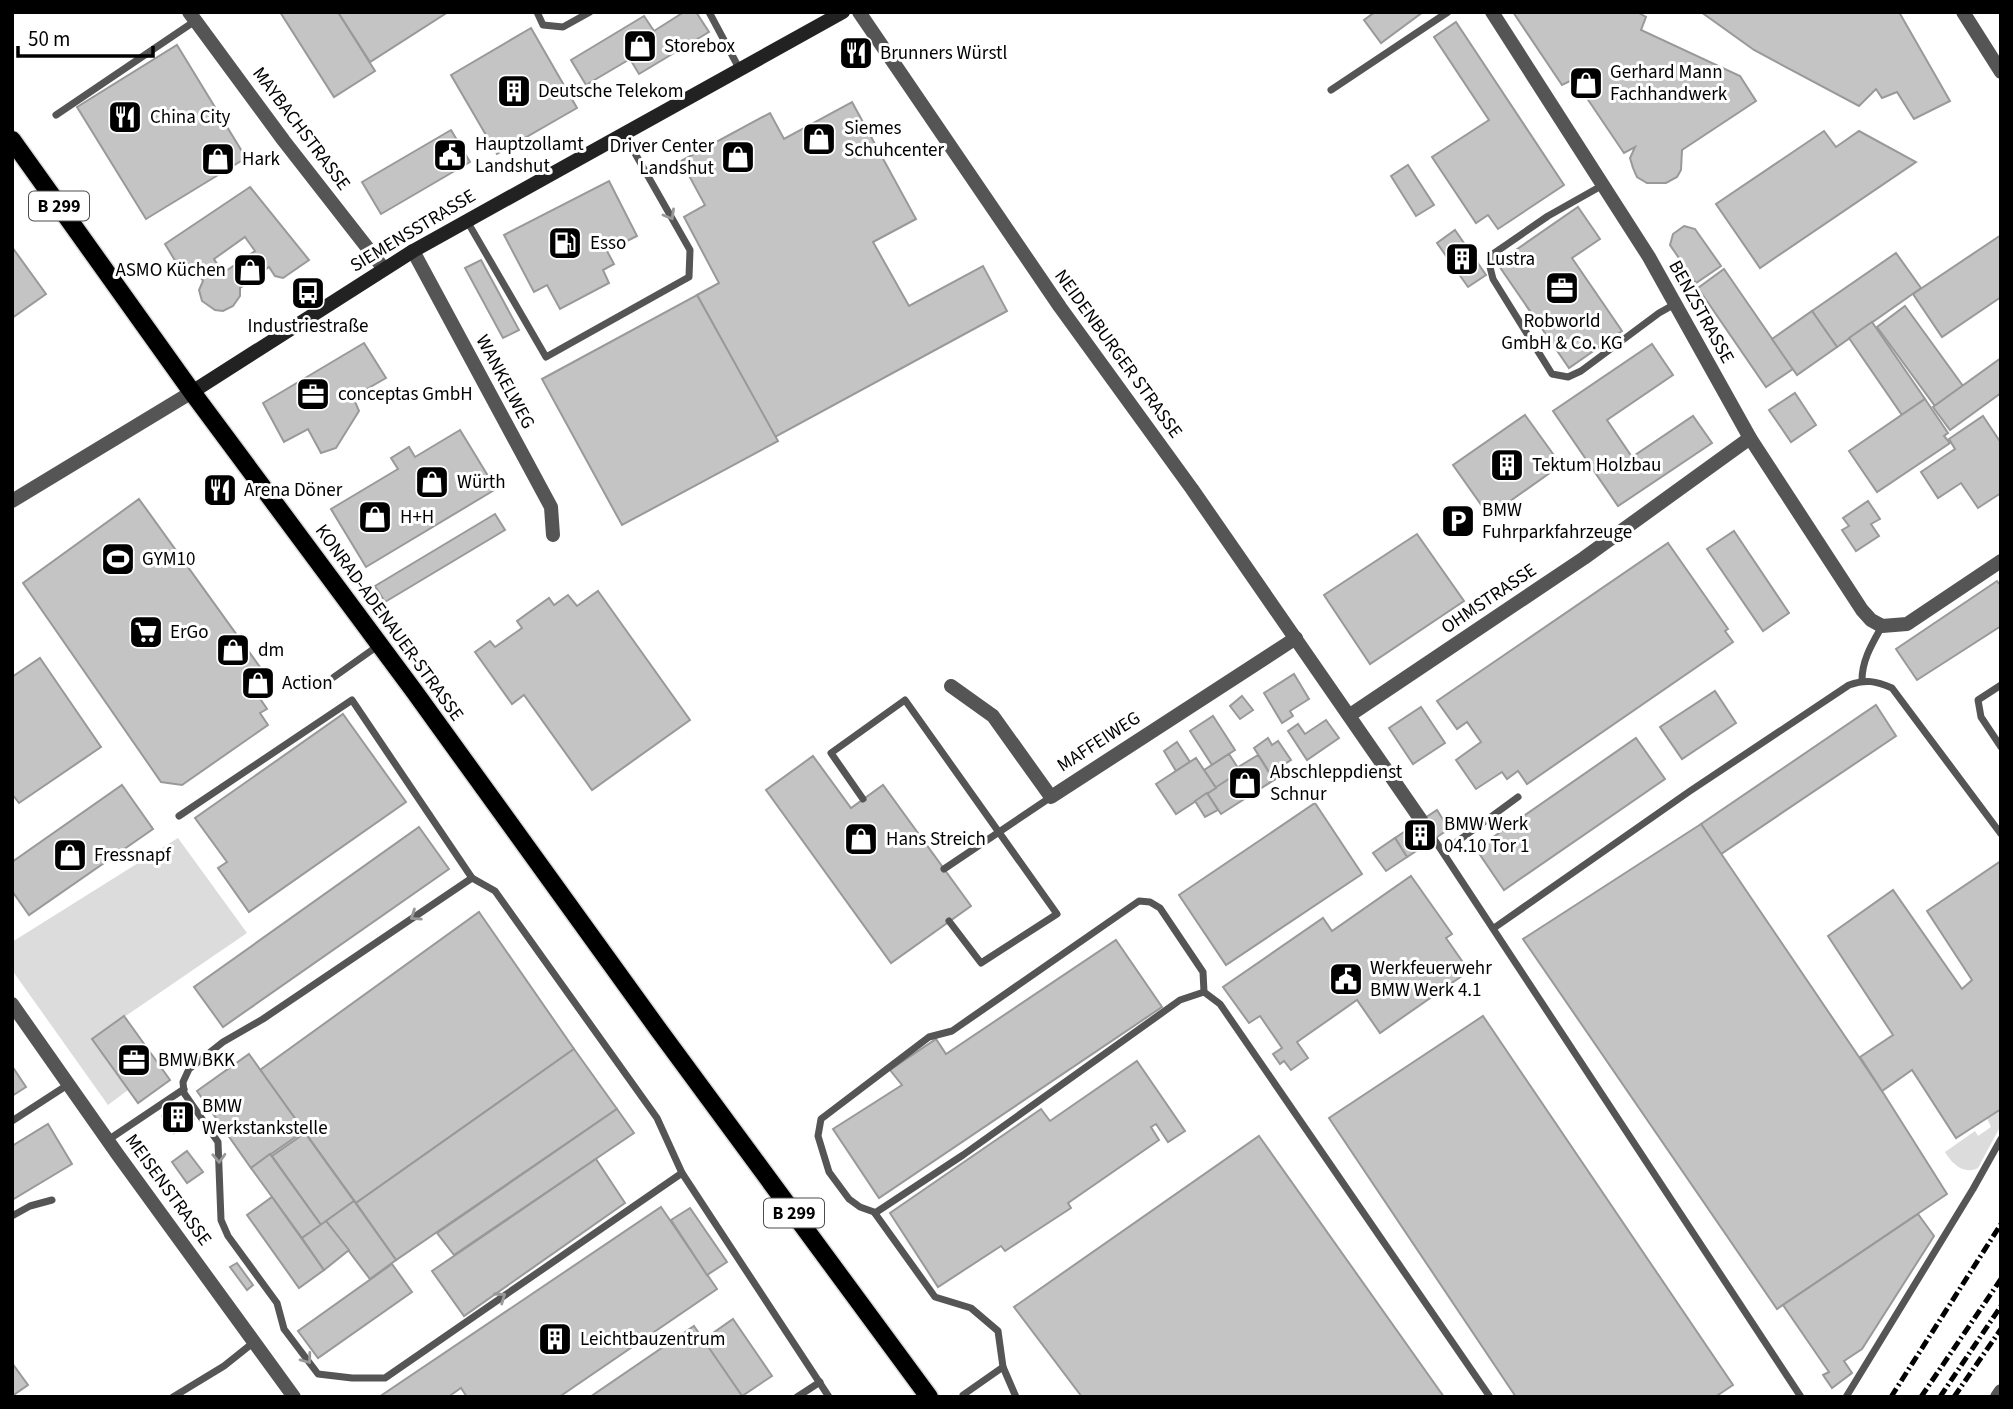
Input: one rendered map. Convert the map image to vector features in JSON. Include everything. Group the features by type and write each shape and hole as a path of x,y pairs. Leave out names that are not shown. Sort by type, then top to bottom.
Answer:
{"main road":[{"name":"SIEMENSSTRASSE","path":"192,392 413,251 843,12"},
{"name":"KONRAD-ADENAUER-STRASSE","path":"12,140 192,392 929,1397"}],"street":[{"name":"NEIDENBURGER STRASSE","path":"859,12 1060,307 1350,715"},
{"name":"BENZSTRASSE","path":"1492,12 1603,185 1675,304 1750,438 1862,610 1871,620 1882,626"},
{"path":"1963,12 2001,72"},
{"name":"MAYBACHSTRASSE","path":"192,16 284,141 384,268"},
{"name":"WANKELWEG","path":"413,251 551,507 553,535"},
{"path":"12,501 192,392"},
{"name":"OHMSTRASSE","path":"1350,715 1584,558 1750,438"},
{"path":"1882,626 1907,624 2001,561"},
{"name":"MAFFEIWEG","path":"951,686 993,716 1051,797 1297,638"},
{"path":"1350,715 1421,821"},
{"name":"MEISENSTRASSE","path":"12,1004 295,1397"},
{"path":"1997,1397 2001,1391"}],"lane":[{"path":"537,12 543,25 564,27 590,12"},
{"path":"709,12 740,70"},
{"path":"1331,89 1448,12"},
{"path":"56,115 192,16"},
{"path":"467,221 546,357 689,277 691,250 624,134"},
{"path":"1603,185 1548,216 1493,254 1489,263 1493,279 1552,374 1568,377 1581,371 1675,304"},
{"path":"1862,680 1865,659 1882,626"},
{"path":"334,677 379,645"},
{"path":"1494,928 1690,791 1849,685 1862,680 1877,681 1892,688 2001,834"},
{"path":"2001,685 1978,700 1981,717 2001,747"},
{"path":"179,816 352,700 472,878 495,891 657,1118 682,1173 829,1397"},
{"path":"863,799 831,753 905,700 1057,914 981,964 949,921"},
{"path":"944,869 1051,797"},
{"path":"1443,852 1518,797"},
{"path":"1434,839 1801,1397"},
{"path":"472,878 263,1020 223,1042 189,1069 183,1082 184,1093 218,1142 221,1220 228,1236 277,1303 284,1329 318,1374 385,1378 682,1173"},
{"path":"1016,1397 1003,1367 998,1331 971,1308 935,1297 875,1213 860,1208 849,1199 829,1172 818,1136 821,1119 929,1037 952,1031 1139,901 1150,902 1160,908 1203,972 1204,992"},
{"path":"875,1213 963,1155 1181,1000 1204,992"},
{"path":"1204,992 1220,1004 1490,1397"},
{"path":"12,1121 70,1084"},
{"path":"108,1140 184,1089"},
{"path":"1846,1397 2001,1139"},
{"path":"12,1216 30,1206 52,1200"},
{"path":"173,1397 224,1366 254,1341"},
{"path":"963,1395 1003,1367"},
{"path":"797,1397 820,1381"}],"shaded area":[{"path":"178,838 247,933 92,1039 128,1090 108,1105 12,970 12,942"},
{"path":"2001,1109 2001,1125 1978,1168 1963,1169 1951,1161 1945,1152 1975,1131 1978,1136 1991,1127 1987,1118"}],"building":[{"path":"280,12 338,12 375,71 334,97"},
{"path":"338,12 448,12 370,62"},
{"path":"684,12 696,12 709,32 639,74 630,59 586,85 571,60 644,16 654,31"},
{"path":"1375,12 1423,12 1381,43 1364,20"},
{"path":"1513,12 1637,12 1646,17 1641,30 1740,76 1756,101 1682,150 1681,170 1677,177 1666,183 1647,183 1637,177 1633,168 1630,158 1635,147 1624,153 1574,79 1562,85"},
{"path":"1701,12 1899,12 1950,101 1914,119 1897,92 1882,98 1876,89 1859,106 1754,50"},
{"path":"1456,22 1564,185 1498,229 1488,215 1476,223 1432,157 1489,120 1434,37"},
{"name":"Deutsche Telekom","path":"531,28 577,108 497,154 451,75"},
{"name":"Brunners Würstl","path":"856,43 865,56 855,63 846,49"},
{"path":"177,45 246,158 146,219 77,107"},
{"path":"852,102 916,219 873,242 909,306 983,266 1007,311 775,437 697,295 719,283 684,217 705,205 681,161 770,113 784,139"},
{"path":"451,130 470,162 381,214 362,182"},
{"path":"1824,131 1836,147 1859,131 1916,162 1760,268 1716,204"},
{"path":"1408,165 1434,205 1416,216 1391,176"},
{"name":"Esso","path":"609,181 637,236 607,251 614,264 603,270 609,283 560,309 547,285 534,292 504,235"},
{"path":"250,187 309,260 283,278 275,276 269,267 240,288 240,296 233,306 223,311 215,310 202,301 199,290 203,281 196,270 185,277 165,244","holes":["245,237 255,251 226,271 221,270 214,259"]},
{"path":"1578,207 1600,239 1572,258 1622,331 1569,368 1497,263"},
{"path":"1684,226 1695,229 1721,266 1696,283 1670,245 1673,234"},
{"name":"Lustra","path":"1455,230 1486,275 1468,287 1437,243"},
{"path":"2001,235 2001,297 1942,337 1913,294"},
{"path":"12,247 46,294 12,318"},
{"path":"1896,253 1921,288 1837,347 1812,311"},
{"path":"481,260 519,330 503,338 465,268"},
{"path":"1724,269 1793,369 1766,387 1698,288"},
{"path":"697,295 778,441 622,525 542,379"},
{"path":"1905,306 1963,386 1935,406 1877,327"},
{"path":"1812,311 1837,347 1797,375 1772,339"},
{"path":"1872,322 1925,399 1902,415 1849,338"},
{"path":"364,343 386,378 353,397 359,411 336,448 321,453 308,429 284,442 263,403"},
{"path":"1652,344 1673,375 1607,420 1632,457 1693,416 1712,443 1618,506 1553,411"},
{"path":"2001,358 2001,393 1950,430 1933,407"},
{"path":"1795,393 1816,425 1791,442 1769,410"},
{"path":"1925,399 1948,433 1944,436 1950,443 1877,492 1849,451"},
{"name":"Tektum Holzbau","path":"1525,415 1561,465 1489,516 1453,465"},
{"path":"1983,416 2001,443 2001,493 1978,508 1961,483 1938,498 1921,472 1955,449 1949,439"},
{"path":"460,430 496,489 366,567 331,509 398,469 391,458 409,447 415,457"},
{"name":"ErGo","path":"139,499 270,681 255,691 267,709 260,713 268,725 182,785 161,782 23,583"},
{"path":"1868,501 1880,519 1871,524 1879,536 1856,551 1842,530 1849,526 1843,518"},
{"path":"495,514 505,530 385,602 375,586"},
{"path":"1734,531 1789,613 1763,631 1707,549"},
{"path":"1417,534 1464,601 1370,664 1324,595"},
{"path":"1668,543 1728,629 1725,631 1733,642 1527,784 1518,771 1507,779 1502,772 1476,789 1456,760 1481,742 1467,722 1457,729 1437,701"},
{"path":"1997,581 2001,586 2001,626 1917,680 1896,649"},
{"path":"598,591 690,720 592,790 524,695 512,704 475,652 490,641 495,647 522,628 517,621 549,598 554,605 568,595 577,606"},
{"path":"40,658 101,747 19,803 12,794 12,677"},
{"path":"1294,674 1309,699 1290,711 1293,716 1282,723 1264,693"},
{"path":"1715,691 1736,723 1682,759 1660,727"},
{"path":"1242,696 1253,710 1240,719 1230,706"},
{"path":"1876,705 1896,736 1721,854 1701,824"},
{"path":"1421,707 1445,743 1413,764 1389,728"},
{"path":"343,714 406,802 249,912 218,868 227,862 195,818"},
{"path":"1213,716 1235,750 1212,765 1190,731"},
{"path":"1326,720 1339,738 1307,760 1288,731 1298,724 1305,734"},
{"path":"1268,738 1272,745 1278,741 1291,760 1280,767 1284,773 1274,780 1254,748"},
{"path":"1636,738 1665,779 1504,890 1476,849"},
{"path":"1177,742 1190,762 1176,771 1164,751"},
{"path":"1229,754 1238,768 1235,769 1238,773 1216,788 1204,770"},
{"path":"1258,755 1274,780 1221,814 1207,793 1238,773 1235,769"},
{"name":"Hans Streich","path":"813,756 851,808 883,785 971,906 891,963 766,790"},
{"path":"1196,758 1216,788 1176,814 1156,784"},
{"path":"122,785 153,829 29,915 12,891 12,862"},
{"path":"1207,793 1218,810 1205,817 1195,801"},
{"path":"1315,803 1362,874 1226,965 1179,895"},
{"name":"BMW Werk 04.10 Tor 1","path":"1437,810 1449,829 1407,857 1395,838"},
{"path":"1701,824 1882,1091 1947,1194 1777,1309 1523,939"},
{"path":"419,827 449,869 223,1027 194,987"},
{"path":"1395,838 1407,857 1386,871 1373,853"},
{"path":"2001,861 2001,1109 1956,1138 1912,1070 1882,1091 1860,1057 1893,1035 1828,936 1893,890 1962,989 1972,980 1927,911"},
{"name":"Werkfeuerwehr BMW Werk 4.1","path":"1411,876 1452,934 1446,938 1469,971 1380,1033 1357,1000 1297,1042 1308,1058 1291,1070 1284,1061 1280,1064 1273,1054 1282,1048 1260,1016 1249,1023 1223,987 1323,918 1332,931"},
{"path":"479,912 574,1049 356,1203 260,1070"},
{"path":"1116,940 1162,1007 879,1198 833,1129 902,1085 890,1070 936,1039 946,1054"},
{"path":"124,1016 170,1080 138,1103 92,1039"},
{"path":"1483,1016 1733,1385 1715,1397 1516,1397 1329,1118"},
{"path":"574,1049 617,1109 396,1260 356,1203"},
{"path":"249,1054 304,1131 251,1168 197,1091"},
{"path":"1137,1061 1185,1131 1168,1142 1156,1124 1151,1127 1159,1140 1068,1203 1071,1208 1005,1251 1001,1246 938,1287 890,1213 1041,1109 1050,1121"},
{"path":"12,1066 26,1087 12,1096"},
{"name":"BMW Werkstankstelle","path":"181,1102 194,1119 174,1133 162,1116"},
{"path":"617,1109 634,1133 454,1255 437,1233"},
{"path":"48,1124 72,1164 12,1200 12,1146"},
{"path":"305,1133 354,1201 321,1225 272,1156"},
{"path":"1259,1136 1444,1397 1082,1397 1014,1307"},
{"path":"187,1151 203,1172 187,1183 172,1162"},
{"path":"270,1154 321,1225 302,1238 251,1168"},
{"path":"596,1159 625,1203 464,1316 432,1271"},
{"path":"272,1197 324,1270 299,1288 247,1215"},
{"path":"354,1201 396,1260 370,1279 326,1221"},
{"name":"Leichtbauzentrum","path":"661,1207 717,1289 559,1397 467,1397 461,1388 448,1397 379,1397"},
{"path":"690,1208 727,1262 707,1275 671,1220"},
{"path":"1918,1214 1934,1236 1862,1349 1844,1361 1852,1373 1832,1388 1823,1375 1829,1372 1783,1305"},
{"path":"326,1221 349,1250 324,1270 302,1238"},
{"path":"237,1263 253,1285 247,1290 230,1267"},
{"path":"392,1264 412,1292 318,1358 298,1331"},
{"path":"733,1319 772,1376 742,1396 703,1340"},
{"path":"694,1326 742,1396 590,1397"},
{"path":"12,1363 28,1385 12,1396"}],"railway":[{"path":"1891,1397 2001,1224"},
{"path":"1921,1397 2001,1279"},
{"path":"1940,1397 2001,1306"},
{"path":"1954,1397 2001,1329"}],"place":[{"name":"Storebox","path":"640,46"},
{"name":"Brunners Würstl","path":"856,53"},
{"name":"Gerhard Mann Fachhandwerk","path":"1586,83"},
{"name":"Deutsche Telekom","path":"514,91"},
{"name":"China City","path":"125,117"},
{"name":"Siemes Schuhcenter","path":"819,139"},
{"name":"Hauptzollamt Landshut","path":"450,155"},
{"name":"Driver Center Landshut","path":"738,157"},
{"name":"Hark","path":"218,159"},
{"name":"Esso","path":"565,243"},
{"name":"Lustra","path":"1462,259"},
{"name":"ASMO Küchen","path":"250,270"},
{"name":"Robworld GmbH & Co. KG","path":"1562,288"},
{"name":"Industriestraße","path":"308,293"},
{"name":"conceptas GmbH","path":"313,394"},
{"name":"Tektum Holzbau","path":"1507,465"},
{"name":"Würth","path":"432,482"},
{"name":"Arena Döner","path":"220,490"},
{"name":"H+H","path":"375,517"},
{"name":"BMW Fuhrparkfahrzeuge","path":"1458,521"},
{"name":"GYM10","path":"118,559"},
{"name":"ErGo","path":"146,632"},
{"name":"dm","path":"233,650"},
{"name":"Action","path":"258,683"},
{"name":"Abschleppdienst Schnur","path":"1245,783"},
{"name":"BMW Werk 04.10 Tor 1","path":"1420,835"},
{"name":"Hans Streich","path":"861,839"},
{"name":"Fressnapf","path":"70,855"},
{"name":"Werkfeuerwehr BMW Werk 4.1","path":"1346,979"},
{"name":"BMW BKK","path":"134,1060"},
{"name":"BMW Werkstankstelle","path":"178,1117"},
{"name":"Leichtbauzentrum","path":"555,1339"}]}
